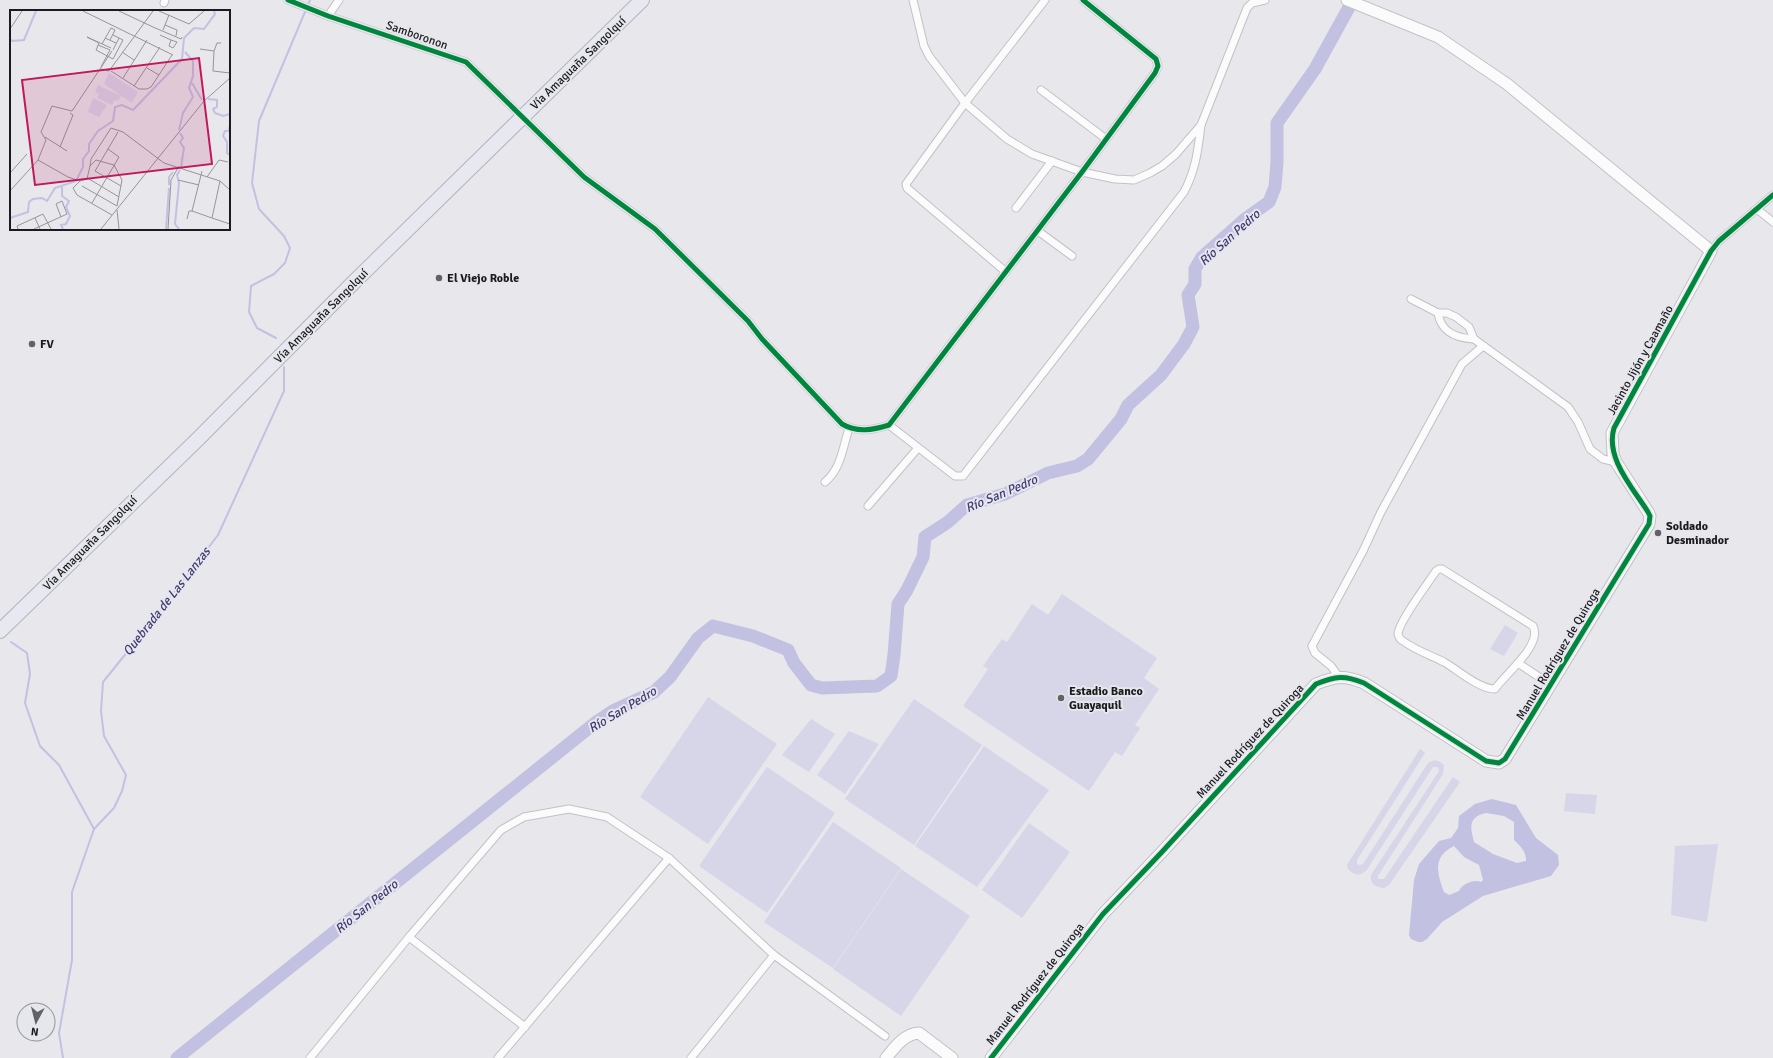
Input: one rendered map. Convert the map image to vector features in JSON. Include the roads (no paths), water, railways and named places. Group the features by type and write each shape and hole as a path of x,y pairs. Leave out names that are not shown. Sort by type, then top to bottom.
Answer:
{"highway":[{"name":"Vía Amaguaña Sangolquí","path":"0,631 197,440 356,280 642,0"}],"street":[{"path":"325,14 339,0"},
{"path":"913,0 924,46 929,56 966,102 1007,139 1032,154 1082,172 1115,179 1134,180 1150,173 1176,154 1201,125"},
{"path":"1006,272 907,188 906,184 966,102 1045,0"},
{"path":"825,482 832,476 838,465 849,428 857,430 876,429 889,426 1038,231 1155,73 1158,66 1156,59 1083,0"},
{"path":"889,426 955,476 963,476 1184,192 1192,176 1198,157 1201,125 1248,8 1252,3 1265,0"},
{"path":"1347,0 1438,37 1507,84 1712,251 1719,241 1773,195"},
{"name":"Samboronon","path":"291,1 466,62 475,69 522,118 584,177 655,229 748,320 762,339 842,424 849,428"},
{"path":"1041,90 1106,139"},
{"path":"1016,208 1052,161"},
{"path":"1757,209 1773,222"},
{"path":"1038,231 1072,256"},
{"name":"Jacinto Jijón y Caamaño","path":"1649,524 1650,516 1648,512 1616,462 1612,445 1614,428 1712,251"},
{"path":"1411,299 1438,313 1448,313 1466,324 1474,339 1568,407 1578,422 1590,449 1603,459 1616,462"},
{"path":"1438,313 1439,322 1445,330 1453,335 1474,339"},
{"path":"1339,677 1331,666 1315,653 1312,646 1363,551 1381,512 1462,364 1483,346"},
{"path":"868,506 918,448"},
{"name":"Manuel Rodríguez de Quiroga","path":"991,1058 1103,914 1316,684 1339,677 1351,678 1364,683 1475,755 1494,763 1505,759 1649,524"},
{"path":"1442,569 1533,626 1536,631 1535,640 1518,663 1495,689 1491,689 1474,681 1445,663 1412,647 1401,640 1398,633 1402,622 1436,572 1442,569"},
{"path":"1518,663 1551,685"},
{"path":"310,1058 409,937 501,830 524,817 569,809 607,817 669,858 774,955 885,1036"},
{"path":"498,1058 669,858"},
{"path":"409,937 525,1027"},
{"path":"690,1058 774,955"},
{"path":"886,1058 900,1042 911,1035 920,1033 952,1058"}],"water":[{"path":"1492,799 1516,805 1536,838 1558,855 1559,865 1551,876 1483,896 1442,922 1427,939 1422,942 1411,939 1409,935 1414,880 1419,864 1439,841 1451,838 1458,828 1459,816 1475,804","holes":["1486,813 1504,816 1514,822 1514,840 1524,852 1526,861 1517,863 1493,854 1474,842 1471,827 1473,820 1476,817","1454,846 1464,857 1479,865 1483,880 1481,882 1475,881 1468,883 1459,891 1449,895 1444,892 1438,872 1438,866 1442,855"]}],"waterway":[{"name":"Quebrada de Las Lanzas","path":"276,338 257,328 249,312 251,286 274,274 285,263 290,248 284,236 259,209 252,183 259,121 310,0"},
{"name":"Río San Pedro","path":"177,1058 595,723 613,711 654,692 670,677 698,638 713,626 753,636 788,650 794,663 811,685 822,688 877,686 891,676 898,604 907,590 923,557 925,537 948,522 967,505 1005,494 1048,473 1077,466 1088,459 1121,419 1128,405 1161,375 1184,344 1193,327 1188,295 1195,284 1195,269 1202,257 1245,219 1269,202 1275,187 1277,162 1277,123 1315,69 1353,0"},
{"name":"Quebrada de Las Lanzas","path":"63,1058 59,1033 72,960 72,892 94,829 114,808 122,791 126,775 104,736 101,711 103,682 218,535 284,391 284,367"},
{"path":"11,642 27,653 30,674 25,703 40,746 59,765 94,829"}],"place":[{"name":"El Viejo Roble","path":"439,278"},
{"name":"FV","path":"32,344"},
{"name":"Soldado Desminador","path":"1658,533"},
{"name":"Estadio Banco Guayaquil","path":"1061,698"}]}
